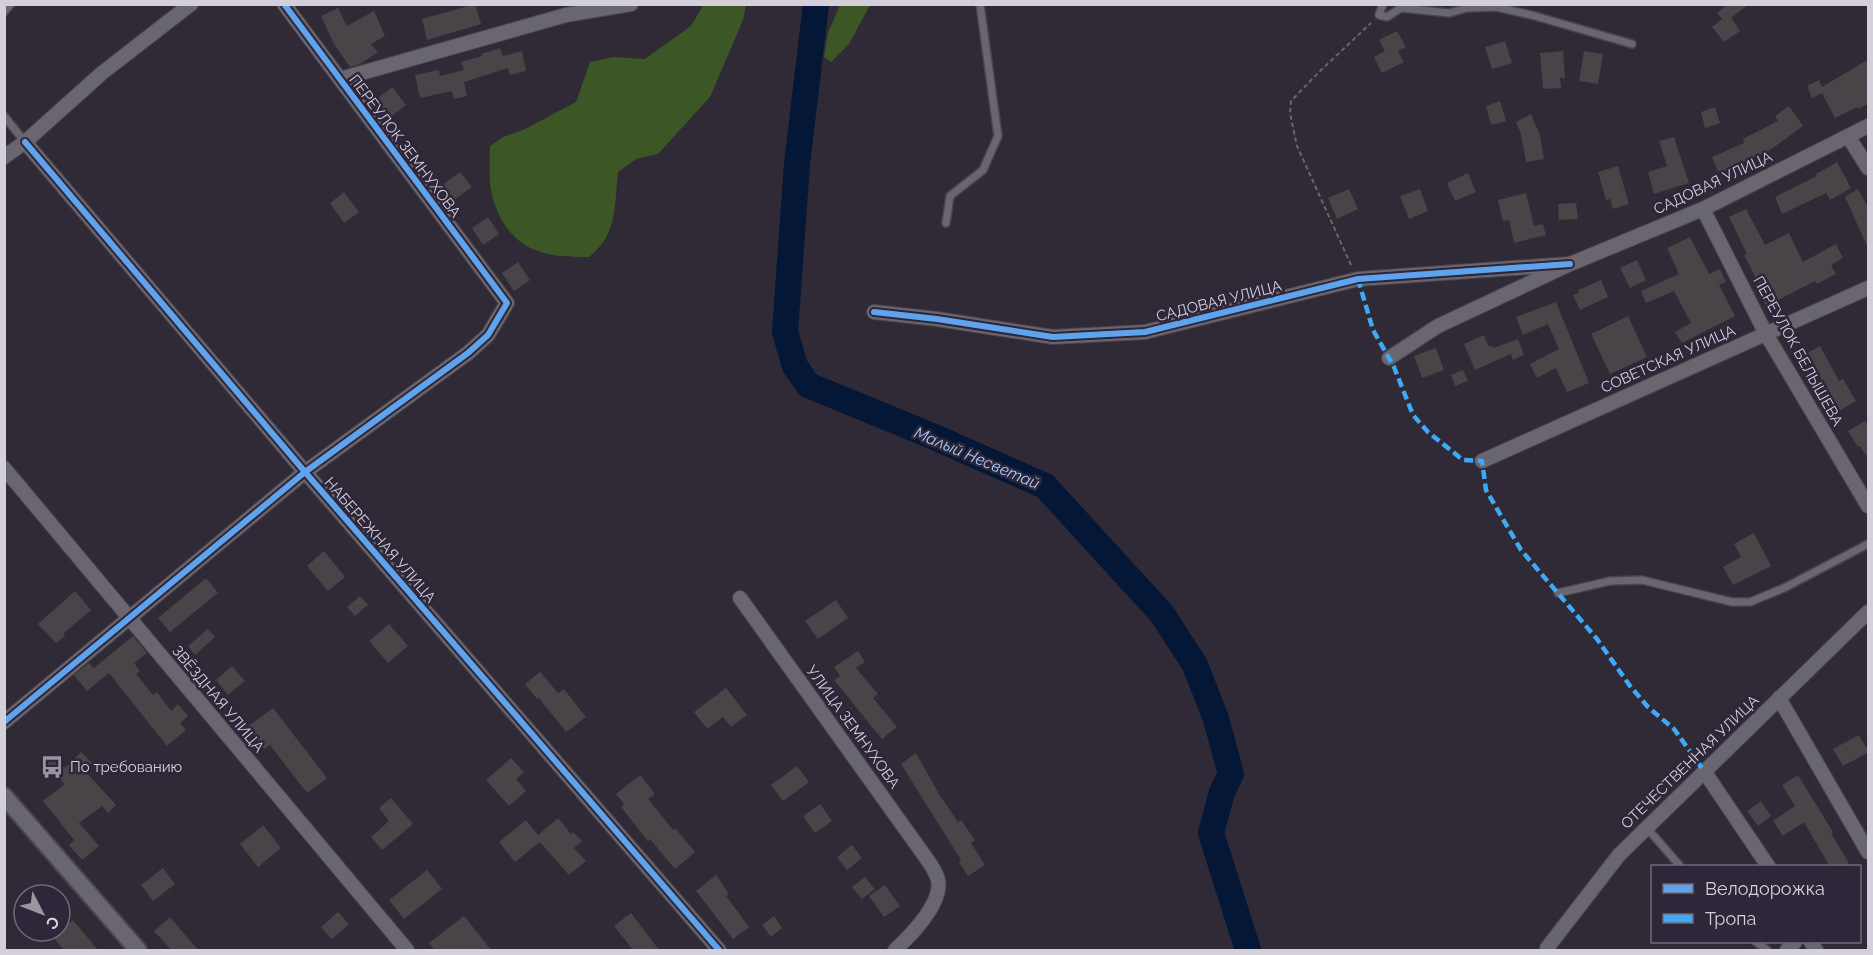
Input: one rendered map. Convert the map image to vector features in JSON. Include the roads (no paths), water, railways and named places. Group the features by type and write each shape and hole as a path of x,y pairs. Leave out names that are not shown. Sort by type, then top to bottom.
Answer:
{"street":[{"path":"4,157 25,142 102,73 191,4"},
{"name":"ПЕРЕУЛОК ЗЕМНУХОВА","path":"284,4 507,303 488,335 468,353 305,472"},
{"path":"340,79 566,15 631,4"},
{"name":"САДОВАЯ УЛИЦА","path":"1389,358 1438,326 1570,264 1702,209 1869,126"},
{"path":"1848,135 1869,168"},
{"name":"НАБЕРЕЖНАЯ УЛИЦА","path":"25,142 305,472 719,951"},
{"name":"ПЕРЕУЛОК БЕЛЫШЕВА","path":"1702,209 1766,334 1869,506"},
{"name":"САДОВАЯ УЛИЦА","path":"874,312 1053,337 1145,332 1358,279 1570,264"},
{"name":"СОВЕТСКАЯ УЛИЦА","path":"1482,460 1869,288"},
{"name":"ЗВЁЗДНАЯ УЛИЦА","path":"4,468 407,951"},
{"path":"4,722 305,472"},
{"name":"УЛИЦА ЗЕМНУХОВА","path":"740,598 924,855 937,877 938,886 926,915 914,932 895,951"},
{"name":"ОТЕЧЕСТВЕННАЯ УЛИЦА","path":"1547,948 1619,855 1869,612"},
{"path":"1779,698 1869,852"},
{"path":"1704,771 1767,865"},
{"path":"4,796 138,951"}],"lane":[{"path":"4,12 11,4"},
{"path":"946,223 950,196 983,170 998,136 980,4"},
{"path":"1383,4 1379,15 1387,17 1405,6 1449,13 1467,8 1496,7 1632,44"},
{"path":"4,116 25,142"},
{"path":"1558,593 1610,581 1642,580 1732,602 1750,602 1784,588 1869,544"},
{"path":"1647,828 1678,865"}],"waterway":[{"name":"Малый Несветай","path":"816,4 797,164 785,332 795,366 808,385 1045,486 1162,614 1195,665 1216,719 1231,774 1222,792 1211,833 1248,950"}],"place":[{"name":"По требованию","path":"52,767"}]}
